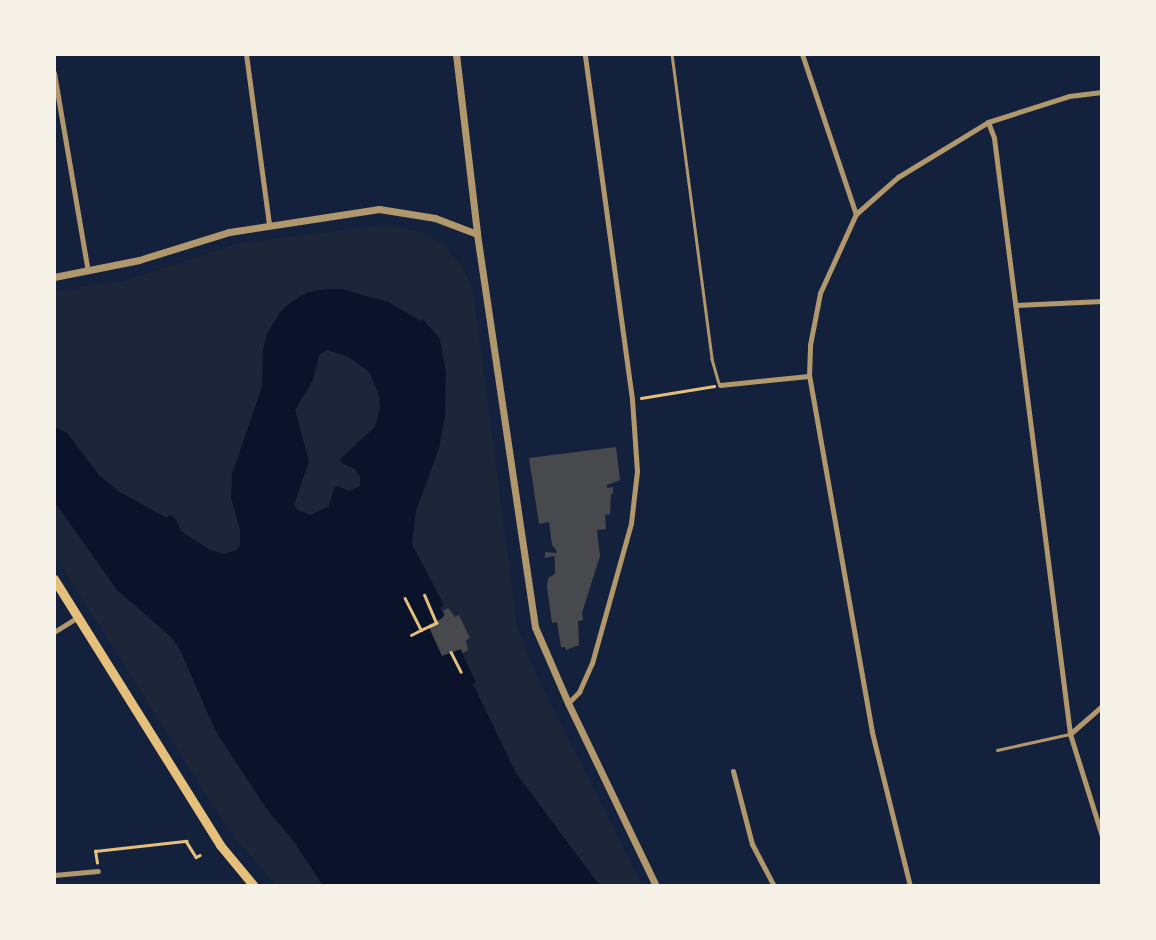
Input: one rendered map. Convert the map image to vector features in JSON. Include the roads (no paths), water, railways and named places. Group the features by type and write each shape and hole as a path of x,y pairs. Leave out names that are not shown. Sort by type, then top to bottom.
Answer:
{"main road":[{"path":"54,579 220,845 254,886"}],"street":[{"path":"246,54 270,225"},
{"path":"456,54 477,234 530,604 542,645 568,704 656,886"},
{"path":"568,704 579,692 592,663 631,523 637,471 632,399 585,54"},
{"path":"802,54 856,214"},
{"path":"54,73 88,271"},
{"path":"910,886 872,732 809,376 810,345 820,293 856,214 898,177 988,122 1069,96 1102,92"},
{"path":"988,122 994,138 1070,734 1102,836"},
{"path":"54,277 139,260 202,238 379,209 435,218 477,234"},
{"path":"1016,304 1102,301"},
{"path":"720,385 809,376"},
{"path":"54,632 78,617"},
{"path":"1070,734 1102,706"},
{"path":"733,771 752,844 774,886"},
{"path":"54,875 98,871"}],"lane":[{"path":"672,54 712,359 720,385"},
{"path":"998,750 1070,734"}]}
